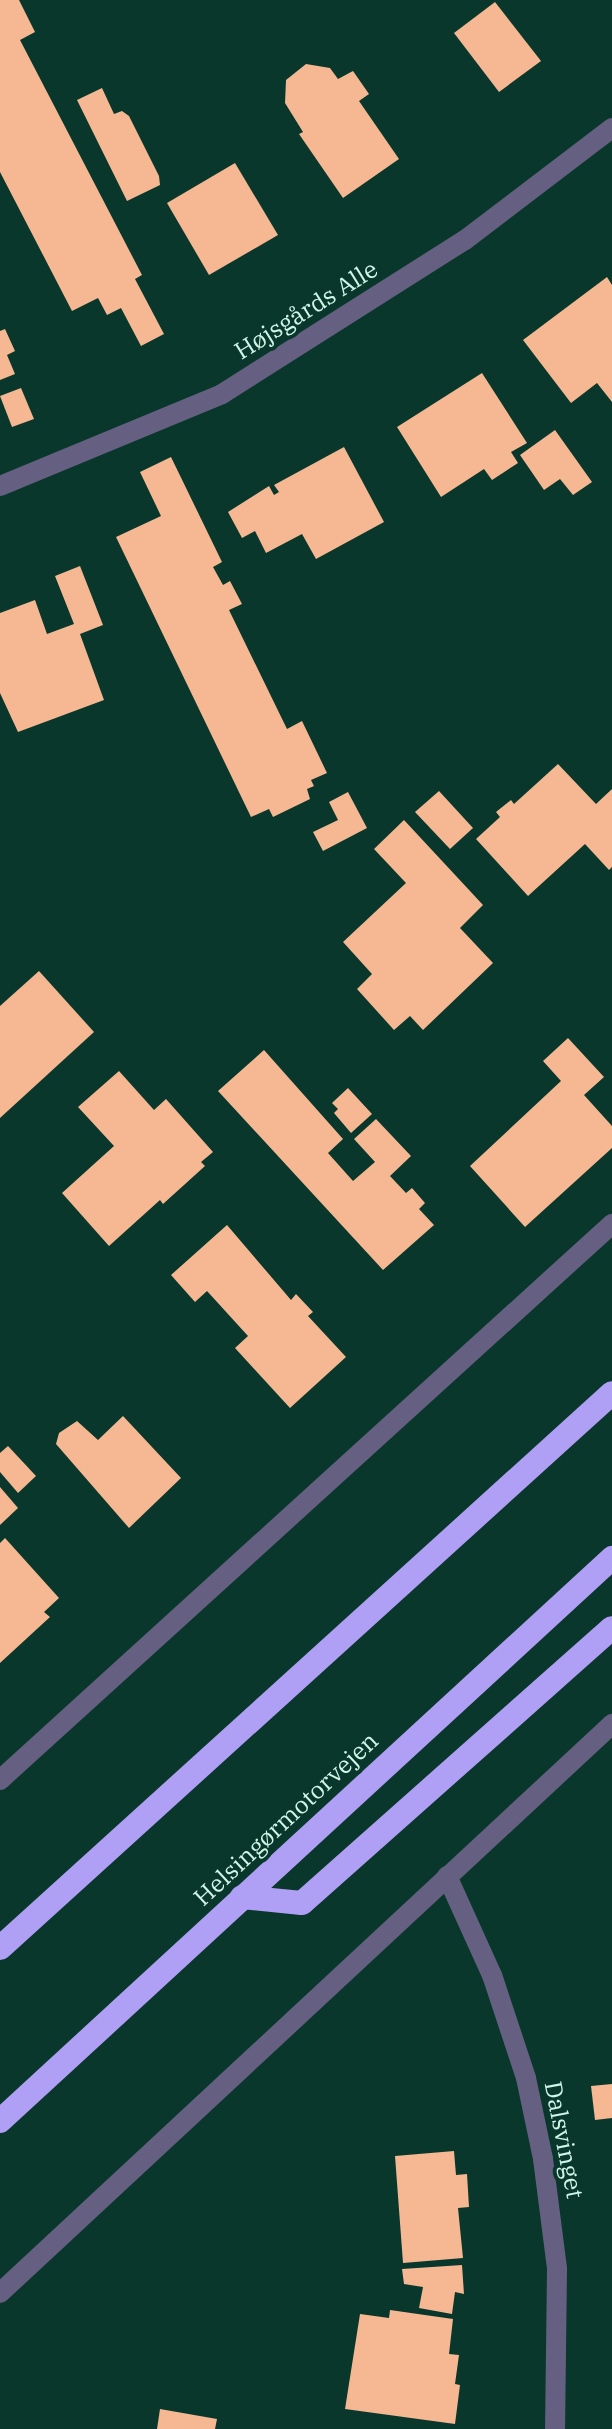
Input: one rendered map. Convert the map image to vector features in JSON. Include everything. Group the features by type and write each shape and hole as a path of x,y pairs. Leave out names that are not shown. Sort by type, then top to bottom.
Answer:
{"highway":[{"path":"0,1948 612,1393"},
{"name":"Helsingørmotorvejen","path":"0,2121 612,1558"},
{"path":"242,1897 302,1903 612,1628"}],"street":[{"name":"Højsgårds Alle","path":"0,486 222,394 465,240 612,128"},
{"path":"0,1780 612,1224"},
{"path":"0,2293 612,1724"},
{"name":"Dalsvinget","path":"447,1876 492,1975 526,2078 543,2159 557,2269 555,2429"}],"building":[{"path":"0,0 19,0 35,32 20,40 142,275 135,279 164,334 141,346 121,308 107,315 98,298 72,311 0,172"},
{"path":"495,2 541,61 499,92 454,33"},
{"path":"306,64 330,68 338,79 353,71 369,94 359,101 399,159 343,198 299,134 303,132 285,103 286,80"},
{"path":"102,88 114,114 122,111 129,116 159,176 160,185 127,201 77,100"},
{"path":"235,163 278,235 209,275 167,203"},
{"path":"607,277 612,285 612,402 597,383 571,403 523,340"},
{"path":"5,329 15,351 7,355 15,374 0,380 0,331"},
{"path":"482,373 527,443 511,452 518,463 492,480 484,469 441,497 397,427"},
{"path":"21,388 34,419 12,427 0,396"},
{"path":"555,430 592,482 573,495 560,479 544,490 520,455"},
{"path":"344,447 384,522 316,559 302,534 266,553 255,531 242,538 228,512 269,486 274,495 279,492 274,485"},
{"path":"171,457 222,562 213,567 223,585 230,581 242,604 229,610 287,729 302,721 327,773 311,780 314,786 307,789 310,799 273,817 269,809 251,817 116,537 161,516 140,472"},
{"path":"80,566 103,625 80,634 104,700 18,732 0,693 0,613 35,600 47,634 74,624 55,576"},
{"path":"558,764 596,804 612,789 612,867 609,870 585,844 528,896 476,839 500,817 496,812 511,800 514,804"},
{"path":"439,791 473,828 450,849 415,812"},
{"path":"348,792 367,828 323,851 313,832 338,820 329,802"},
{"path":"404,820 483,905 460,928 493,963 423,1030 410,1016 394,1030 357,989 372,974 343,942 406,883 374,849"},
{"path":"39,971 94,1032 0,1118 0,1006"},
{"path":"568,1038 604,1077 584,1095 612,1126 612,1148 525,1227 470,1166 561,1081 543,1061"},
{"path":"264,1050 343,1139 328,1153 353,1181 375,1162 354,1139 376,1119 411,1156 390,1176 406,1193 412,1188 425,1203 419,1209 434,1225 383,1270 218,1091"},
{"path":"119,1071 154,1110 166,1099 213,1152 201,1162 205,1166 163,1204 160,1200 109,1246 62,1193 114,1146 78,1107"},
{"path":"348,1088 372,1114 351,1133 334,1113 338,1109 332,1103"},
{"path":"227,1225 291,1300 296,1294 313,1312 308,1316 346,1357 290,1408 235,1348 248,1336 207,1291 195,1302 171,1275"},
{"path":"123,1416 181,1478 129,1528 56,1444 59,1433 77,1421 98,1440"},
{"path":"8,1446 36,1476 18,1493 0,1472 0,1453"},
{"path":"0,1487 18,1508 0,1525"},
{"path":"5,1538 59,1598 44,1612 50,1617 0,1663 0,1543"},
{"path":"612,2084 612,2118 595,2120 591,2086"},
{"path":"454,2151 456,2175 467,2174 469,2207 458,2208 463,2258 403,2263 395,2156"},
{"path":"462,2265 464,2294 455,2292 452,2314 419,2308 423,2287 404,2284 402,2269"},
{"path":"390,2310 453,2319 449,2354 459,2355 455,2384 460,2385 455,2424 345,2409 360,2314 389,2318"},
{"path":"160,2409 217,2419 215,2429 157,2429"}]}
